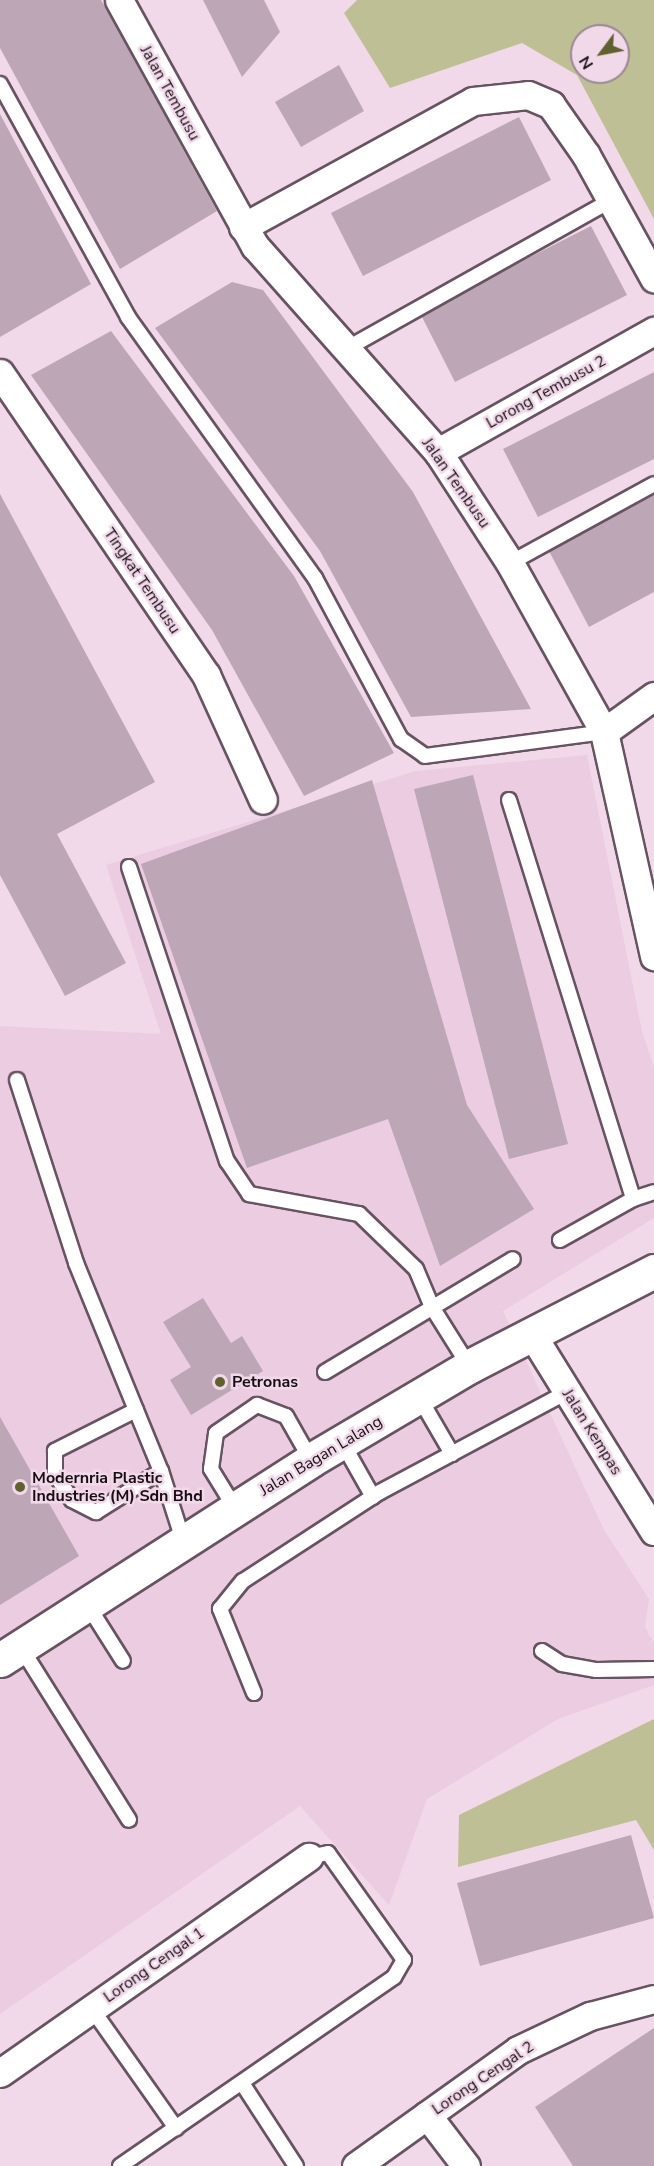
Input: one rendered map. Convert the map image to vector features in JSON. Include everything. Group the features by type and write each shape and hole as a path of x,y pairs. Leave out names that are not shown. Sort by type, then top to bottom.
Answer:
{"main road":[{"name":"Jalan Bagan Lalang","path":"10,1653 86,1602 311,1460 470,1366 654,1271"}],"street":[{"name":"Jalan Tembusu","path":"119,0 255,246 438,452 510,563 604,732 654,956"},
{"path":"243,227 473,101 528,95 550,105 586,155 654,278"},
{"name":"Lorong Tembusu 2","path":"438,452 654,331"},
{"name":"Tingkat Tembusu","path":"0,373 206,675 263,800"},
{"path":"604,732 654,696"},
{"name":"Jalan Kempas","path":"531,1333 654,1531"},
{"name":"Lorong Cengal 1","path":"0,2073 309,1857"},
{"name":"Lorong Cengal 2","path":"356,2166 518,2050 590,2016 654,1999"},
{"path":"427,2115 466,2166"}],"lane":[{"path":"0,84 128,316 315,578 401,739 425,756 604,732"},
{"path":"346,350 610,201"},
{"path":"510,563 654,484"},
{"path":"509,800 633,1199"},
{"path":"129,867 227,1161 249,1194 359,1214 416,1269 432,1307 470,1366"},
{"path":"17,1080 76,1263 161,1471 183,1540"},
{"path":"560,1240 633,1199 654,1192"},
{"path":"325,1372 513,1259"},
{"path":"254,1693 220,1608 243,1581 373,1497 567,1392"},
{"path":"419,1397 452,1454"},
{"path":"235,1508 211,1469 216,1433 257,1405 286,1416 311,1460"},
{"path":"136,1410 98,1426 56,1451 55,1474 72,1500 96,1512 161,1471"},
{"path":"342,1442 373,1497"},
{"path":"86,1602 123,1661"},
{"path":"542,1651 562,1664 596,1671 654,1669"},
{"path":"10,1653 129,1820"},
{"path":"120,2166 394,1977 404,1960 328,1853 309,1857"},
{"path":"92,2009 176,2128"},
{"path":"242,2083 296,2166"}],"shaded area":[{"path":"587,755 642,1031 654,1067 654,1218 503,1311 604,1530 649,1599 645,1627 654,1643 654,1685 558,1719 427,1799 389,1905 300,1806 0,2014 0,1026 161,1034 106,865 416,771"}],"green space":[{"path":"357,0 654,0 654,219 582,84 630,84 630,24 570,24 570,71 522,43 390,88 344,13"},
{"path":"654,1719 654,1850 636,1820 458,1867 459,1815"}],"building":[{"path":"0,0 101,0 217,211 120,269 0,48"},
{"path":"203,0 264,0 280,32 242,77"},
{"path":"339,65 364,111 301,147 275,102"},
{"path":"0,114 91,284 0,337"},
{"path":"519,117 551,180 363,276 331,213"},
{"path":"591,226 627,295 455,382 420,313"},
{"path":"232,282 263,290 413,492 531,709 411,717 320,551 155,328"},
{"path":"111,331 294,576 394,753 304,796 212,630 31,375"},
{"path":"654,372 654,459 538,517 503,449"},
{"path":"0,494 155,782 57,834 126,963 65,996 0,875"},
{"path":"654,495 654,592 589,627 549,551"},
{"path":"473,775 568,1144 509,1159 414,789"},
{"path":"372,780 467,1105 534,1209 440,1266 388,1119 247,1168 141,864"},
{"path":"203,1298 231,1343 242,1336 263,1371 191,1415 170,1380 191,1367 163,1322"},
{"name":"Modernria Plastic Industries (M) Sdn Bhd","path":"0,1417 79,1556 0,1605"},
{"path":"631,1835 654,1918 480,1966 457,1883"},
{"path":"654,2028 654,2166 573,2166 535,2107"}],"place":[{"name":"Petronas","path":"220,1382"},
{"name":"Modernria Plastic Industries (M) Sdn Bhd","path":"20,1487"}]}
